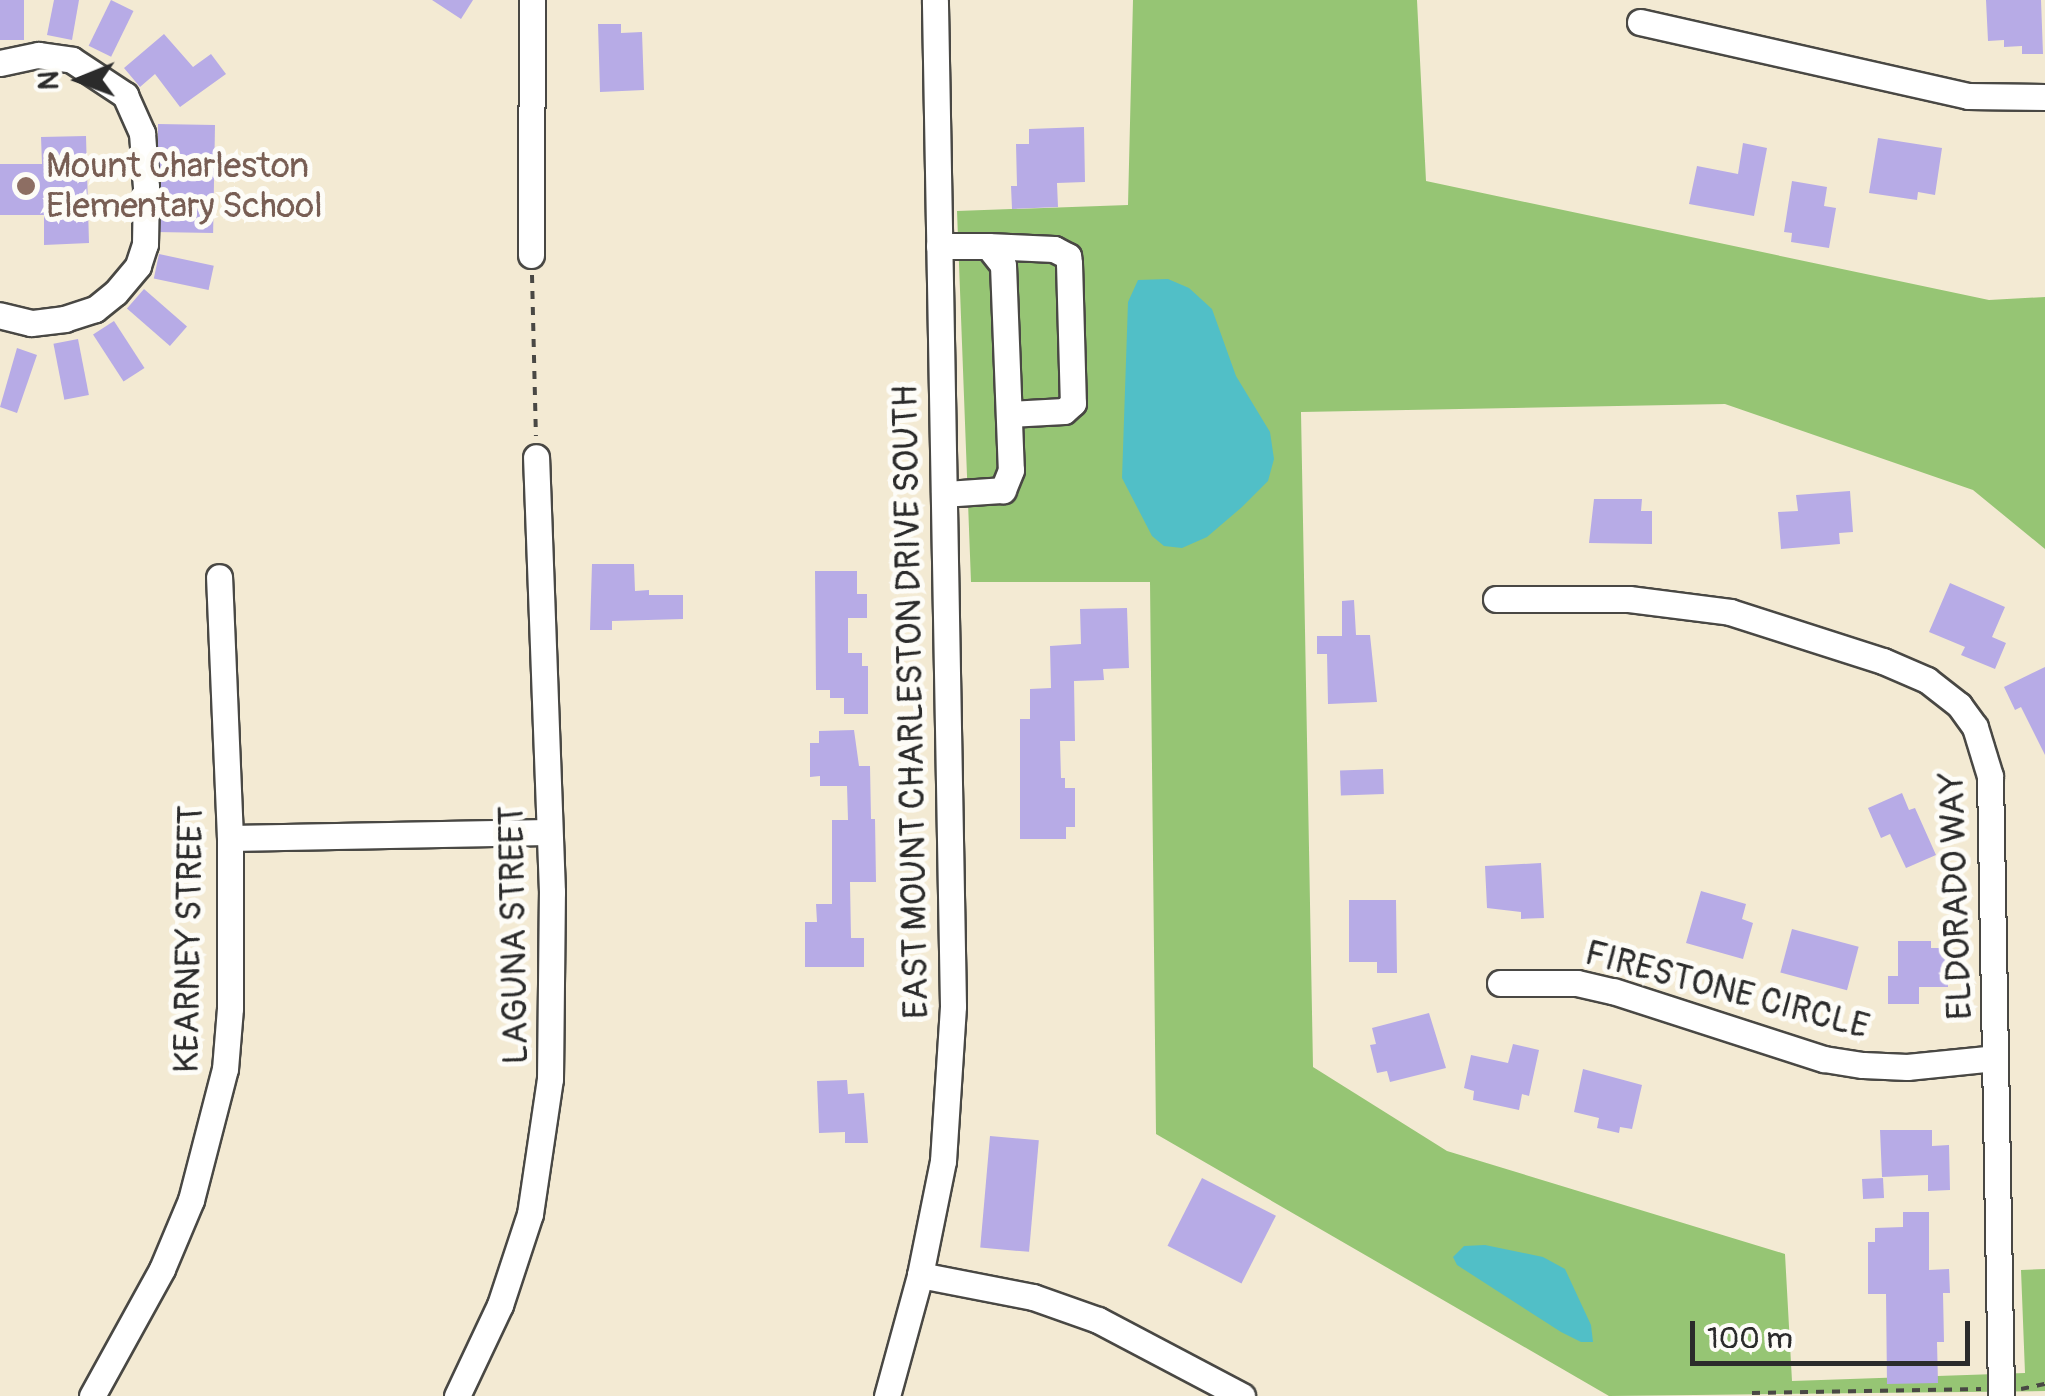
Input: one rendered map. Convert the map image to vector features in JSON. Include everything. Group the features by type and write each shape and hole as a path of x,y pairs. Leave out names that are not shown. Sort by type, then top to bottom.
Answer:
{"street":[{"path":"532,0 532,256"},
{"name":"EAST MOUNT CHARLESTON DRIVE SOUTH","path":"886,1396 920,1276 943,1162 953,1006 935,0"},
{"path":"1640,22 1968,96 2045,96"},
{"path":"0,63 38,56 72,60 125,95 142,133 146,187 145,244 138,266 115,293 95,309 66,319 31,323 0,315"},
{"path":"939,246 1054,249 1068,256 1073,403 1064,411 1009,414"},
{"path":"944,494 1004,490 1010,470 1005,277 1003,265 988,246"},
{"name":"LAGUNA STREET","path":"457,1396 500,1305 530,1214 544,1138 552,1018 536,456"},
{"name":"KEARNEY STREET","path":"92,1396 162,1269 191,1200 226,1068 230,838 219,577"},
{"name":"ELDORADO WAY","path":"1496,598 1629,599 1730,612 1884,661 1927,680 1959,705 1976,727 1990,776 2001,1392"},
{"path":"230,838 548,832"},
{"name":"FIRESTONE CIRCLE","path":"1500,983 1577,983 1613,991 1824,1059 1863,1065 1907,1067 1995,1058"},
{"path":"920,1276 1032,1297 1098,1320 1242,1396"}],"path":[{"path":"532,256 536,456"},
{"path":"1752,1393 2001,1392 2037,1389 2045,1384"}],"green space":[{"path":"1133,0 1417,0 1426,181 1989,300 2045,297 2045,549 1973,490 1725,404 1301,412 1313,1067 1447,1151 1785,1254 1792,1381 2025,1373 2021,1270 2045,1269 2045,1391 1609,1396 1156,1134 1150,582 971,582 957,211 1128,205"}],"water":[{"path":"1168,279 1189,288 1212,309 1236,376 1270,432 1274,459 1268,481 1242,507 1207,537 1182,548 1164,546 1152,536 1122,478 1128,302 1138,280"},
{"path":"1485,1245 1543,1257 1565,1269 1591,1325 1593,1342 1581,1342 1561,1332 1457,1265 1453,1257 1464,1246"}],"building":[{"path":"0,0 24,0 24,40 0,40"},
{"path":"54,0 79,0 72,40 47,35"},
{"path":"111,0 133,11 111,57 89,46"},
{"path":"432,0 473,0 461,19"},
{"path":"1986,0 2041,0 2043,54 2022,54 2022,46 2004,47 2004,40 1988,41"},
{"path":"598,24 621,24 621,33 642,32 644,90 600,92"},
{"path":"164,34 193,67 211,54 226,74 180,107 155,74 140,87 124,68"},
{"path":"158,124 215,125 213,233 156,232"},
{"path":"1084,127 1085,182 1057,183 1058,207 1012,209 1011,186 1017,186 1016,144 1029,144 1029,129"},
{"path":"86,136 89,243 44,245 44,215 0,215 0,164 42,164 41,137"},
{"path":"1878,138 1942,148 1935,195 1918,192 1917,200 1869,193"},
{"path":"1743,143 1767,148 1754,216 1689,204 1697,166 1738,174"},
{"path":"1792,181 1827,187 1824,206 1836,208 1829,248 1791,242 1792,233 1784,232"},
{"path":"159,254 214,266 209,290 154,278"},
{"path":"144,289 187,326 170,346 127,309"},
{"path":"114,321 144,368 124,382 93,335"},
{"path":"78,339 89,395 64,400 53,344"},
{"path":"17,348 37,355 17,413 0,407"},
{"path":"1850,491 1853,532 1839,533 1840,544 1781,549 1778,512 1798,511 1796,495"},
{"path":"1594,499 1642,499 1641,511 1652,511 1652,544 1589,543"},
{"path":"592,564 634,564 635,591 683,595 683,619 612,621 612,630 590,630"},
{"path":"815,571 857,571 857,594 867,594 867,618 848,618 848,653 862,653 862,666 868,666 868,714 844,714 844,698 830,698 830,690 816,690"},
{"path":"1950,583 2005,607 1992,637 2006,643 1995,669 1961,655 1965,647 1929,632"},
{"path":"1354,600 1356,635 1370,635 1377,702 1328,704 1327,654 1317,654 1317,636 1342,636 1342,601"},
{"path":"1127,608 1129,668 1103,669 1104,680 1074,681 1075,741 1060,741 1061,778 1065,778 1065,788 1075,788 1075,827 1066,827 1066,839 1020,839 1020,719 1030,719 1030,689 1051,688 1050,646 1081,644 1080,609"},
{"path":"2045,667 2045,755 2021,707 2015,710 2004,687"},
{"path":"854,730 859,766 870,766 871,819 875,819 876,882 850,882 851,938 864,938 864,967 805,967 805,922 817,922 816,904 832,904 832,820 848,820 847,786 820,786 820,776 810,777 810,743 819,743 819,731"},
{"path":"1383,769 1384,794 1341,795 1340,771"},
{"path":"1902,793 1909,810 1915,808 1936,855 1906,868 1890,834 1881,838 1868,808"},
{"path":"1541,863 1544,918 1521,919 1521,912 1487,908 1485,866"},
{"path":"1701,891 1746,904 1742,919 1753,923 1743,959 1686,943"},
{"path":"1349,900 1396,900 1397,973 1377,973 1377,962 1349,962"},
{"path":"1792,929 1859,947 1847,990 1780,972"},
{"path":"1898,941 1931,941 1931,948 1947,948 1948,987 1919,987 1919,1004 1888,1004 1888,976 1898,976"},
{"path":"1429,1013 1446,1068 1390,1082 1387,1071 1377,1073 1370,1045 1376,1044 1372,1028"},
{"path":"1513,1044 1539,1050 1529,1096 1522,1094 1519,1110 1473,1100 1474,1091 1464,1088 1471,1055 1508,1063"},
{"path":"1583,1069 1642,1085 1632,1129 1620,1127 1619,1133 1597,1128 1599,1118 1574,1112"},
{"path":"847,1080 848,1094 864,1093 868,1143 845,1143 845,1132 819,1133 817,1081"},
{"path":"1880,1130 1932,1130 1932,1146 1949,1145 1950,1190 1928,1191 1928,1175 1882,1177"},
{"path":"990,1136 1039,1140 1029,1252 980,1248"},
{"path":"1202,1178 1276,1216 1241,1283 1167,1246"},
{"path":"1883,1178 1884,1198 1863,1199 1862,1179"},
{"path":"1903,1212 1929,1212 1929,1270 1949,1269 1950,1293 1943,1293 1944,1342 1937,1342 1938,1383 1887,1384 1886,1294 1868,1294 1868,1242 1875,1242 1875,1228 1903,1227"}],"place":[{"name":"Mount Charleston Elementary School","path":"26,186"}]}
